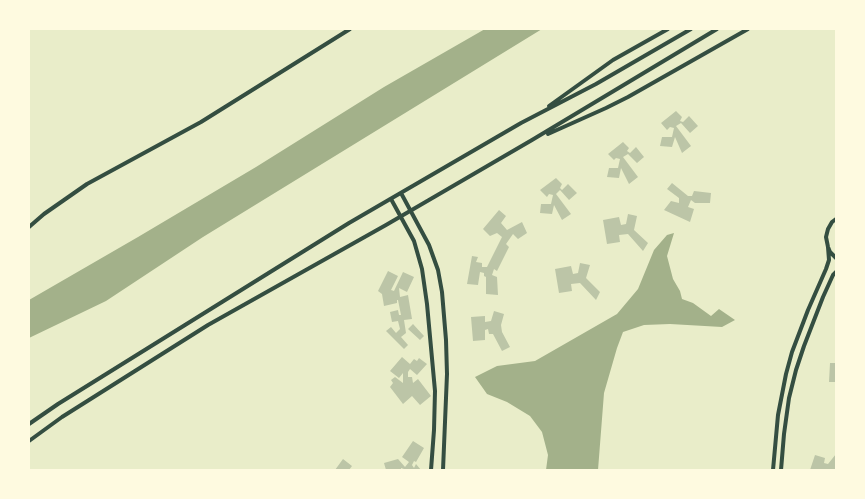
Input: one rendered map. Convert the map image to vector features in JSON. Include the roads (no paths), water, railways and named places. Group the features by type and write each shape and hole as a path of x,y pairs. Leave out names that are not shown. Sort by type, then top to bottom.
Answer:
{"street":[{"path":"29,227 44,214 87,184 201,122 350,29"},
{"path":"536,115 613,60 668,29"},
{"path":"29,424 349,223 536,115 596,84 691,29"},
{"path":"29,441 62,417 208,325 532,140 717,29"},
{"path":"532,140 622,100 748,29"},
{"path":"401,193 429,245 438,270 442,292 447,374 443,470"},
{"path":"391,199 414,241 422,270 427,304 435,391 434,430 430,470"},
{"path":"773,470 778,415 785,379 792,352 829,260 826,237 828,229 832,222 836,219"},
{"path":"828,247 836,258"},
{"path":"781,470 789,398 796,370 823,297 833,275 836,272"}]}
